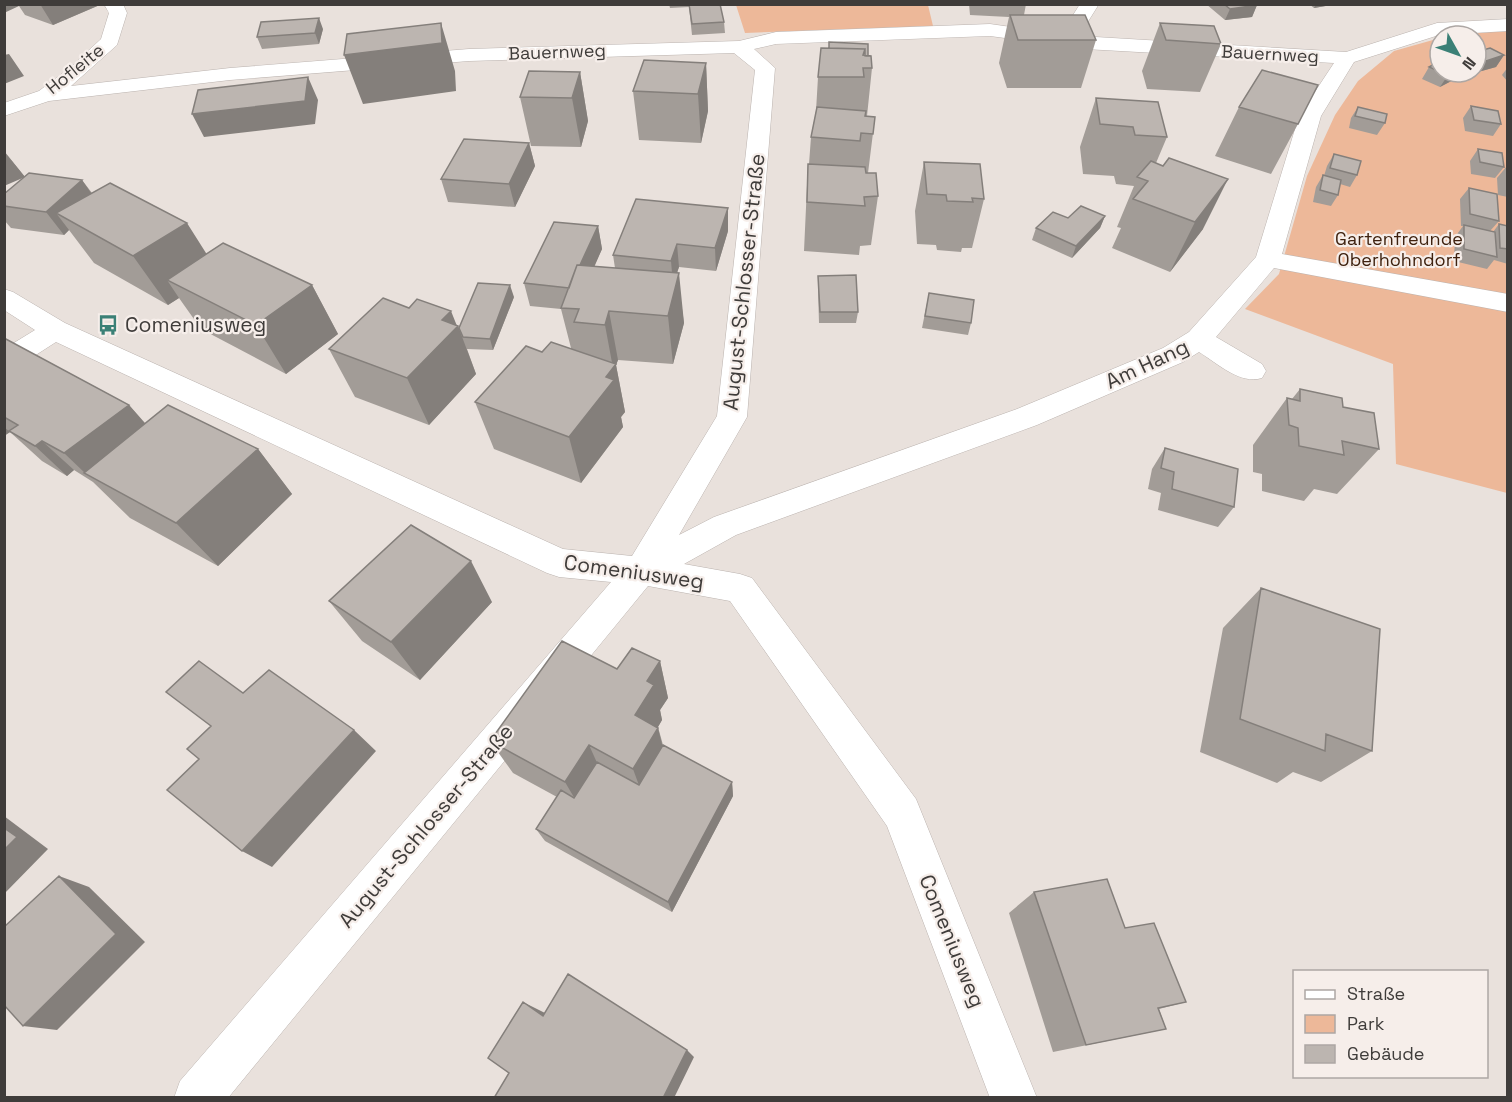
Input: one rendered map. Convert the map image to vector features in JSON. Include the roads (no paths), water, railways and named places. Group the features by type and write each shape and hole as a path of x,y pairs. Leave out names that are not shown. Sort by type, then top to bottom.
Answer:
{"street":[{"name":"Hofleite","path":"4,110 46,95 78,71 110,41 118,13 113,4"},
{"path":"1076,41 1090,4"},
{"path":"1347,58 1437,29 1508,25"},
{"name":"Bauernweg","path":"46,95 230,74 469,55 740,47 776,38 990,30 1076,41 1347,58"},
{"name":"August-Schlosser-Straße","path":"197,1098 641,571 732,417 765,68 740,47"},
{"name":"Am Hang","path":"641,571 725,526 1027,417 1173,355 1199,339 1268,260 1310,116 1347,58"},
{"path":"1268,260 1508,303"},
{"name":"Comeniusweg","path":"4,298 55,330 559,562 641,571 740,588 902,813 1014,1098"},
{"path":"4,362 55,330"},
{"path":"1199,339 1252,371"}],"place":[{"name":"Comeniusweg","path":"108,325"}],"park label":[{"name":"Gartenfreunde Oberhohndorf","path":"1399,249"}]}
